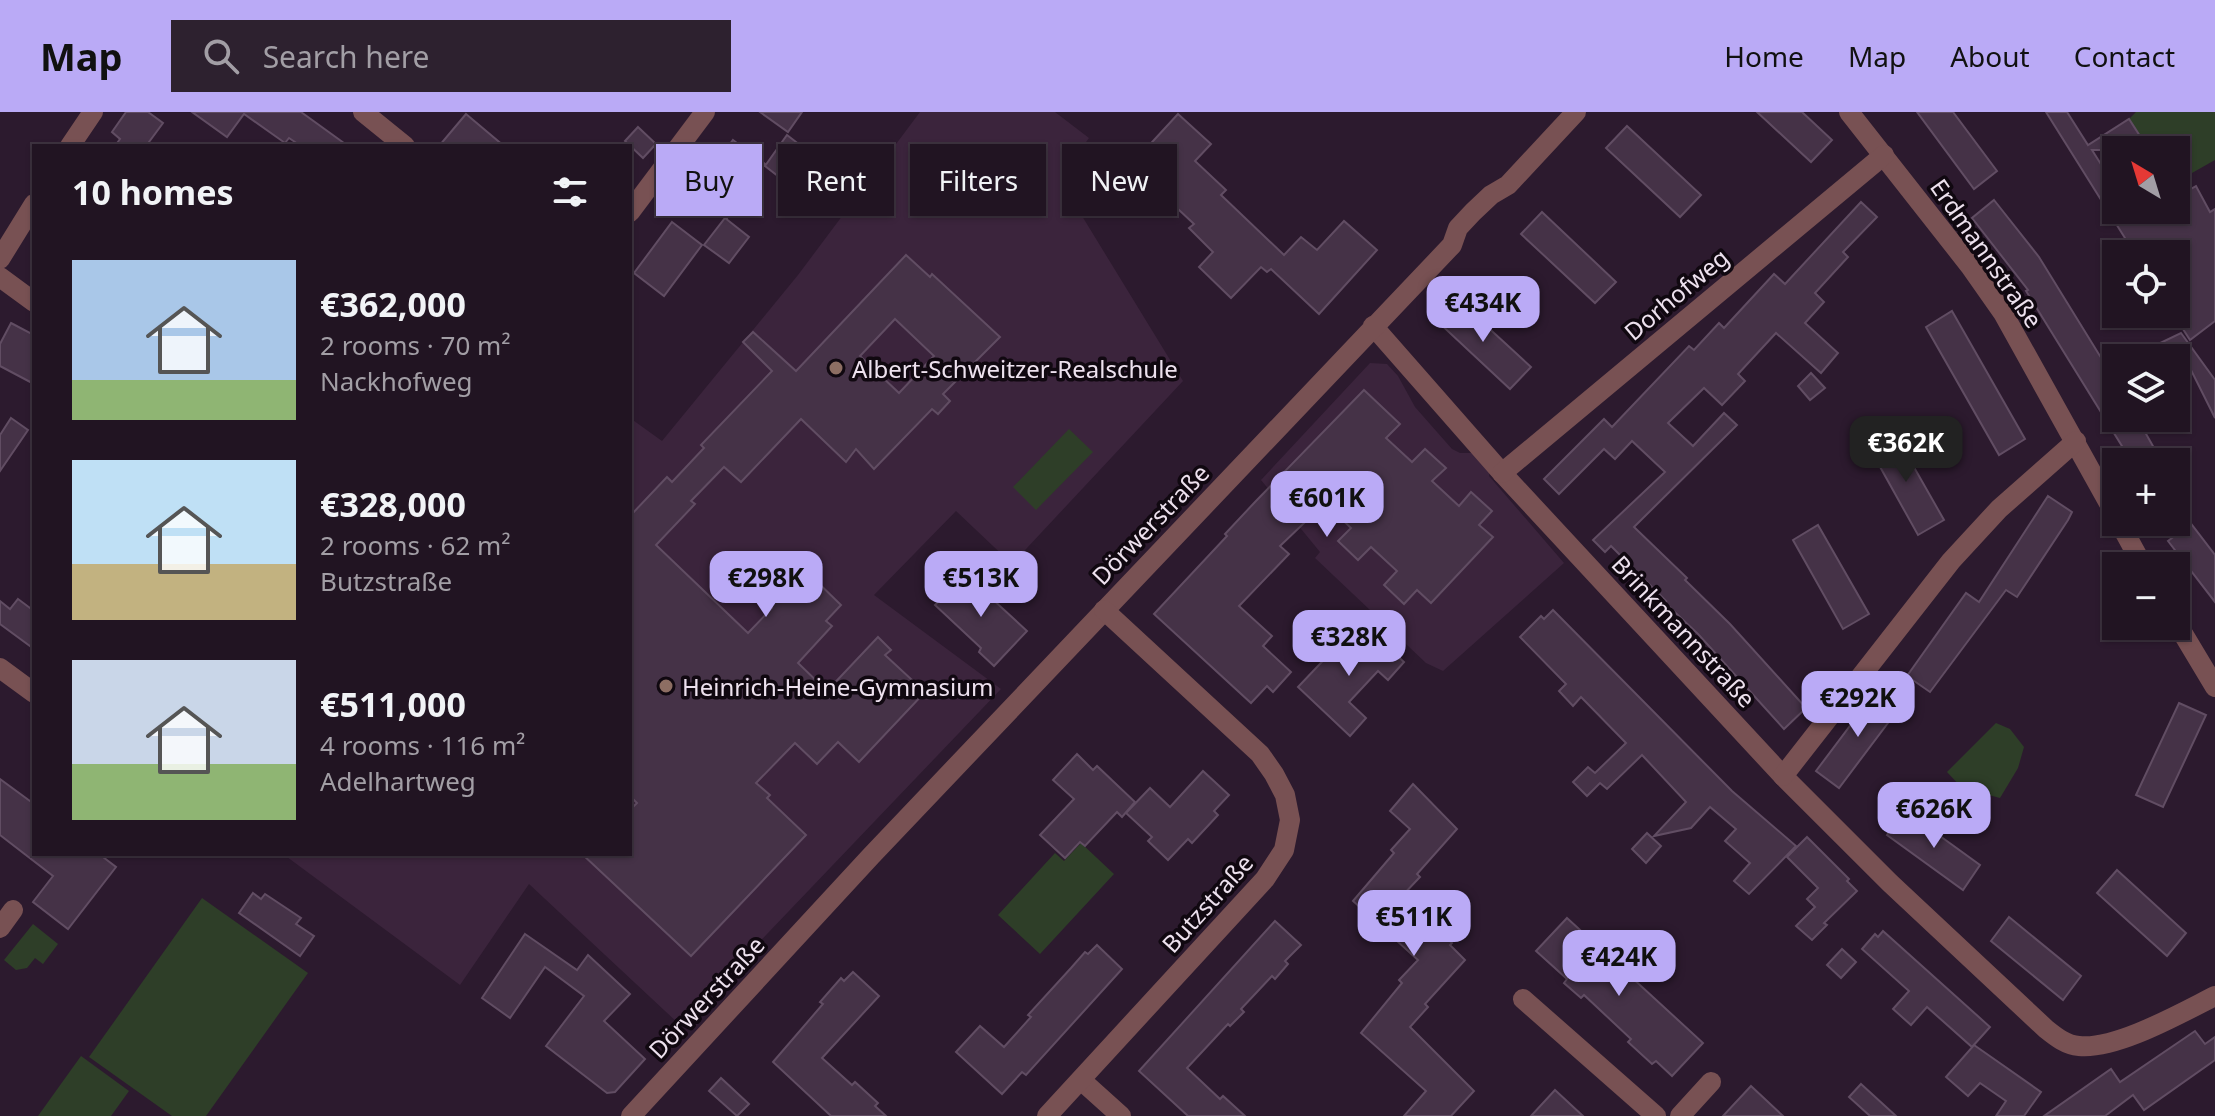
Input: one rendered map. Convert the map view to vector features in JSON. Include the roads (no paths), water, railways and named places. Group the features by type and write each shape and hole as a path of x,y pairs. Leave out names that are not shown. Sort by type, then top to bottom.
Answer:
{"street":[{"path":"71,144 93,112"},
{"path":"363,112 403,144"},
{"path":"632,209 705,112"},
{"name":"Dörwerstraße","path":"631,1116 860,868 1452,245 1458,228 1473,212 1491,195 1508,185 1576,112"},
{"name":"Erdmannstraße","path":"1849,112 2003,313 2102,490"},
{"name":"Dorhofweg","path":"1502,473 1884,155"},
{"path":"0,259 32,207"},
{"path":"0,277 32,301"},
{"name":"Brinkmannstraße","path":"1373,326 1502,473 1783,776 1890,883 2061,1041 2098,1047 2171,1018 2215,996"},
{"path":"1783,776 1951,561 1999,509 2076,441"},
{"name":"Butzstraße","path":"1047,1116 1265,879 1284,850 1290,820 1285,795 1260,754 1104,610"},
{"path":"2187,640 2215,687"},
{"path":"0,668 32,692"},
{"path":"0,928 13,910"},
{"path":"1523,999 1656,1116"},
{"path":"1081,1080 1121,1116"},
{"path":"1680,1116 1711,1082"}],"place":[{"name":"Albert-Schweitzer-Realschule","path":"836,368"},
{"name":"Heinrich-Heine-Gymnasium","path":"666,686"}]}
